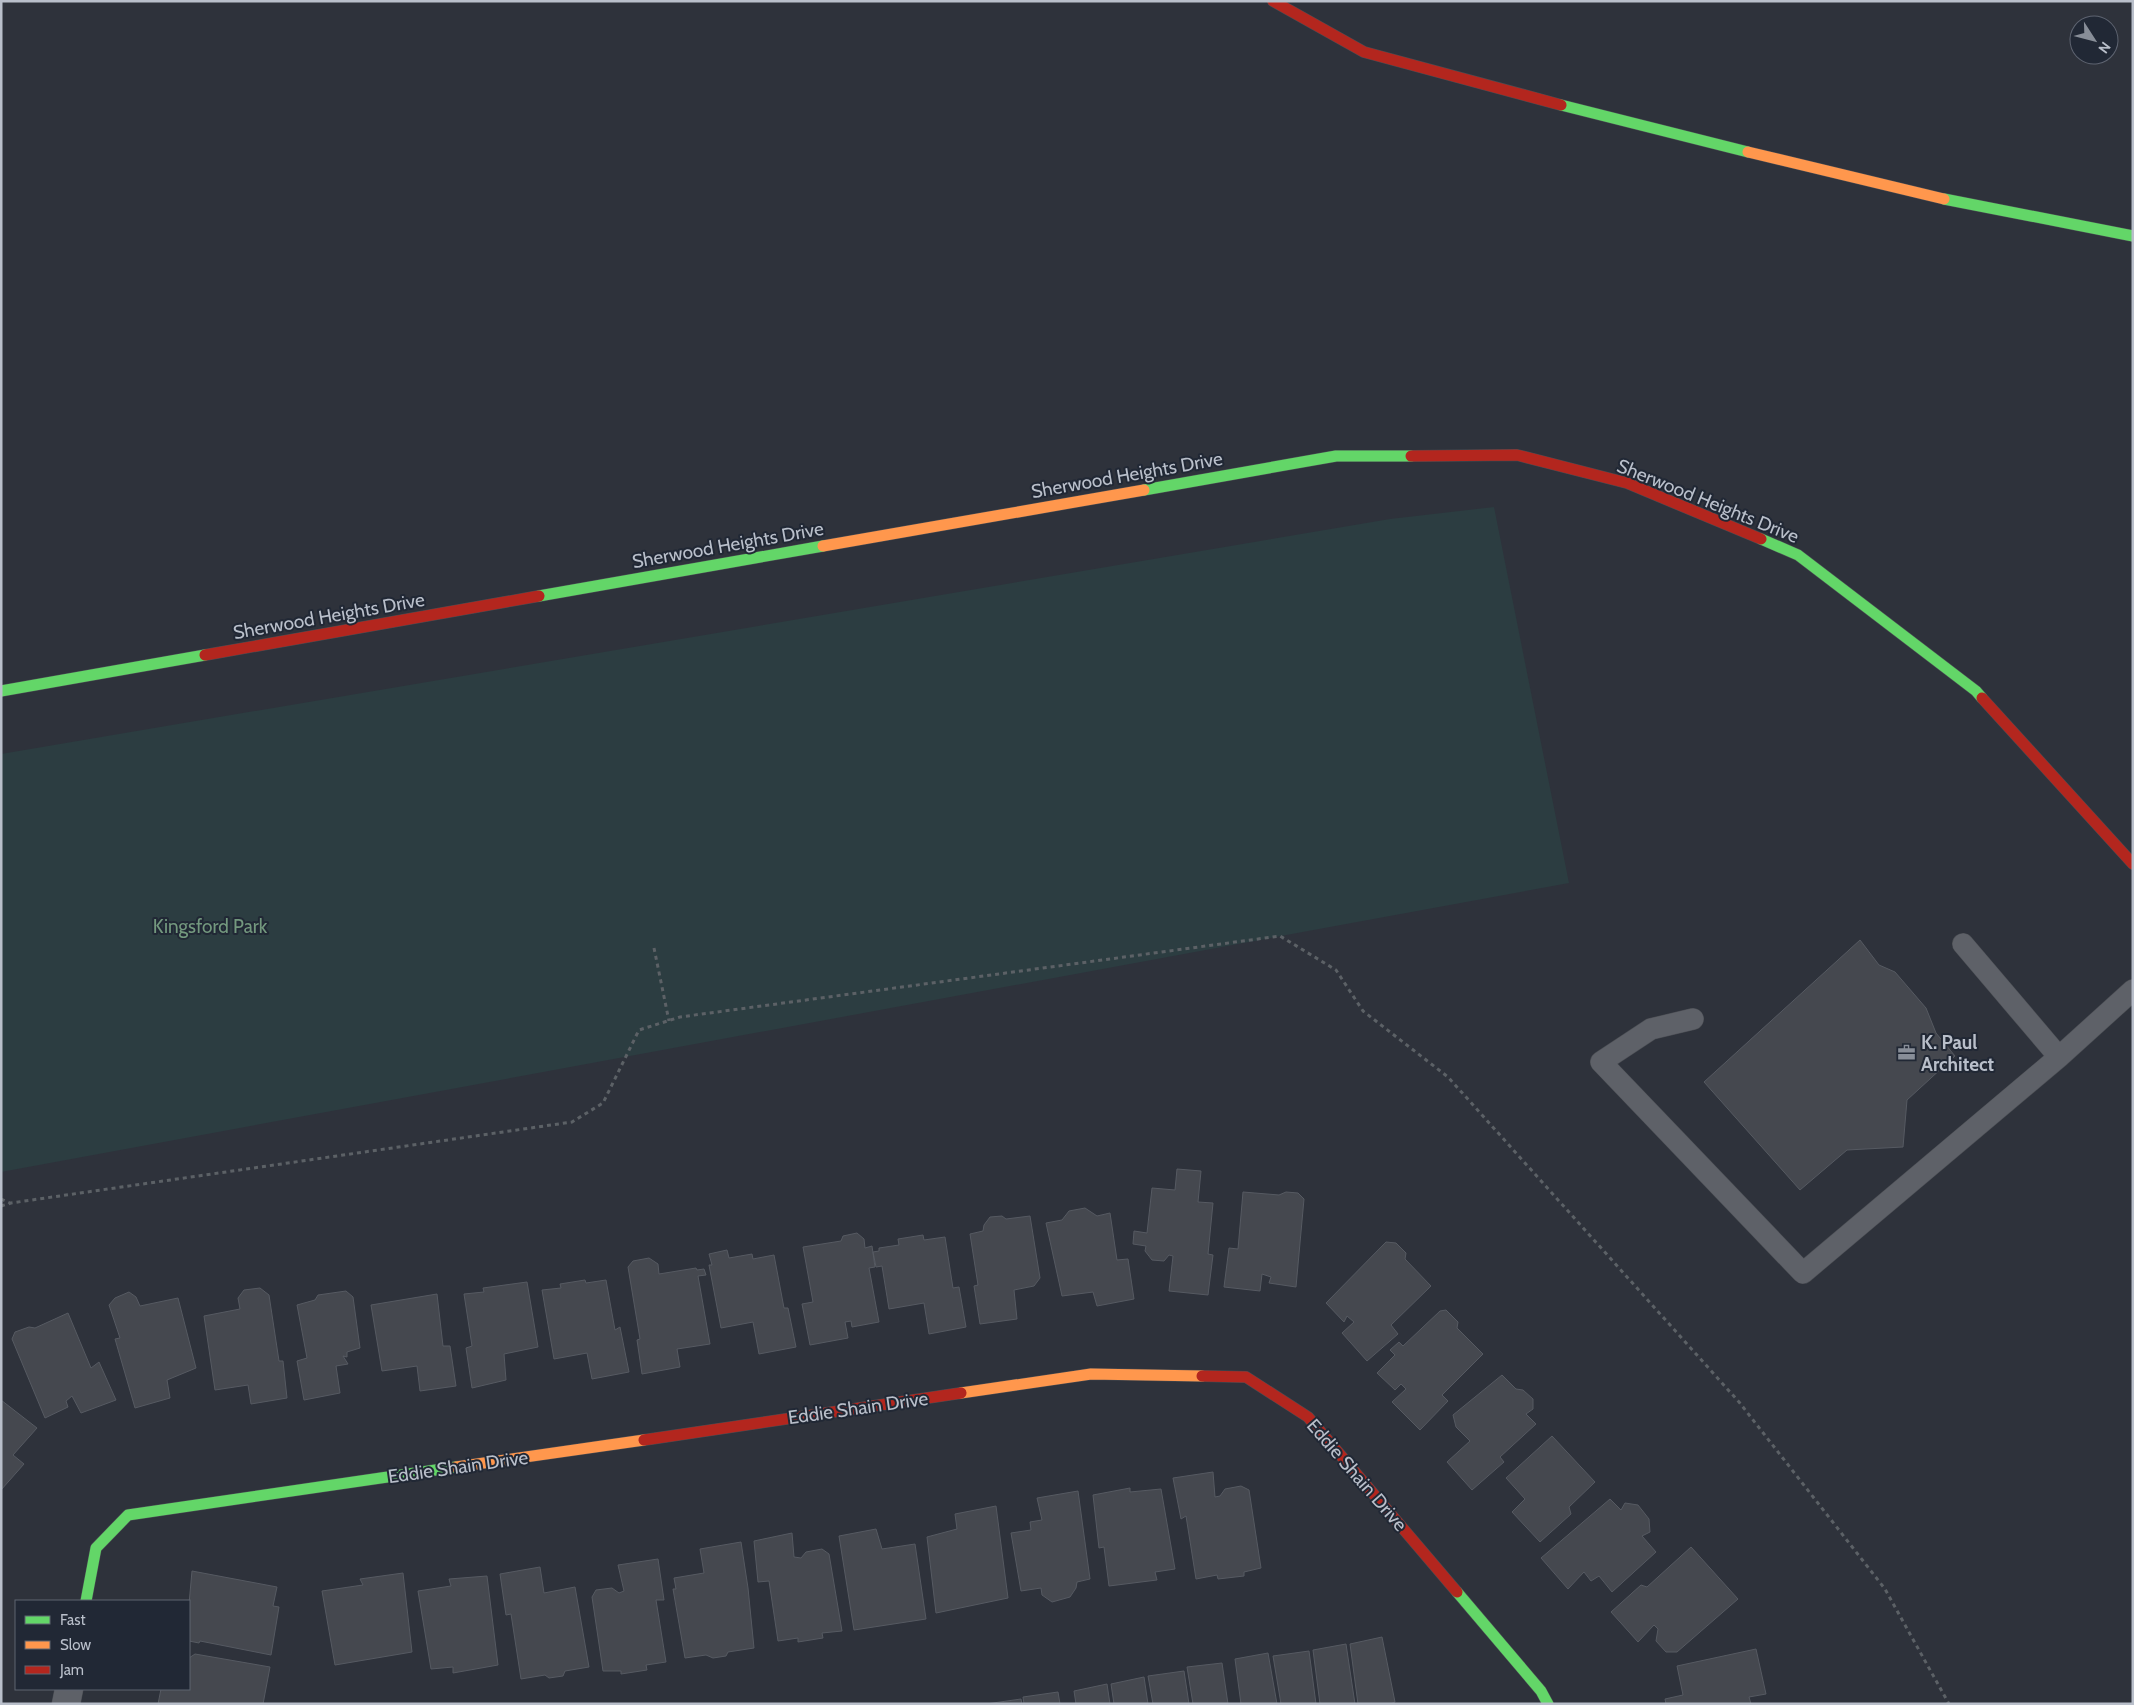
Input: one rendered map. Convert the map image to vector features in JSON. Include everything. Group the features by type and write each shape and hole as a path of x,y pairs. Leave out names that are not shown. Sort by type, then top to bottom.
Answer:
{"main road":[{"path":"1273,1 1364,52 1624,122 1915,192 2133,236"},
{"name":"Sherwood Heights Drive","path":"1,692 1336,456 1518,455 1628,483 1798,555 1976,691 2133,864"},
{"name":"Eddie Shain Drive","path":"86,1600 96,1548 128,1515 1091,1374 1246,1377 1308,1417 1535,1683 1548,1704"}],"street":[{"path":"66,1704 68,1690"}],"lane":[{"path":"1963,944 2059,1057"},
{"path":"1693,1019 1651,1029 1601,1062 1803,1273 2059,1057 2133,990"}],"path":[{"path":"1,1206 10,1203 572,1122 603,1103 639,1030 680,1017 1280,936 1336,970 1363,1011 1448,1077 1739,1402 1885,1589 1949,1704"},
{"path":"654,948 668,1021"},
{"path":"1,1199 10,1203"}],"green space":[{"name":"Kingsford Park","path":"1494,507 1569,883 1,1172 1,754 1390,519"}],"building":[{"path":"1860,940 1879,965 1895,972 1926,1008 1936,1033 1955,1056 1907,1100 1903,1147 1847,1150 1800,1190 1704,1082"},
{"path":"1177,1169 1201,1171 1198,1202 1213,1203 1208,1254 1213,1255 1208,1295 1169,1291 1173,1256 1169,1255 1164,1261 1152,1260 1145,1251 1146,1246 1133,1244 1134,1231 1147,1233 1152,1188 1175,1190"},
{"path":"1243,1192 1279,1195 1286,1192 1298,1193 1304,1199 1296,1287 1269,1283 1271,1277 1262,1274 1260,1291 1224,1287 1229,1248 1238,1249"},
{"path":"1085,1208 1097,1216 1110,1213 1117,1260 1128,1259 1134,1299 1097,1306 1093,1292 1062,1296 1046,1223 1062,1220 1069,1211"},
{"path":"1002,1216 1006,1219 1030,1216 1040,1278 1034,1286 1014,1290 1017,1319 980,1324 974,1286 978,1285 970,1234 983,1231 984,1225 990,1217"},
{"path":"857,1233 864,1239 865,1248 872,1246 875,1267 869,1268 879,1322 852,1327 851,1321 845,1322 848,1338 810,1345 802,1304 813,1302 803,1247 841,1241 843,1236"},
{"path":"923,1235 924,1240 945,1237 953,1288 959,1287 966,1327 929,1334 924,1303 889,1309 882,1266 876,1267 873,1252 879,1251 879,1248 899,1245 898,1239"},
{"path":"1386,1242 1396,1243 1406,1253 1405,1259 1431,1286 1391,1325 1398,1334 1367,1361 1342,1333 1354,1322 1347,1316 1344,1322 1326,1303"},
{"path":"727,1250 729,1258 752,1254 753,1259 774,1255 784,1308 788,1308 796,1347 759,1354 753,1322 721,1328 709,1265 712,1265 709,1254"},
{"path":"649,1258 658,1264 659,1274 696,1268 697,1270 704,1269 706,1275 698,1276 710,1344 677,1349 680,1367 642,1374 637,1340 640,1339 628,1267 633,1261"},
{"path":"585,1280 586,1283 606,1280 615,1330 620,1327 629,1372 592,1379 587,1353 554,1359 542,1290 561,1288 560,1284"},
{"path":"527,1282 538,1347 504,1354 506,1380 472,1388 466,1348 472,1346 464,1294 484,1292 483,1288"},
{"path":"260,1288 269,1295 279,1361 283,1361 287,1398 251,1404 248,1385 215,1390 204,1316 240,1309 238,1298 244,1290"},
{"path":"346,1291 353,1297 360,1348 347,1352 347,1357 343,1356 348,1364 336,1366 340,1393 304,1400 297,1361 307,1358 297,1305 315,1300 318,1295"},
{"path":"129,1292 136,1297 140,1306 178,1298 196,1368 167,1380 170,1398 135,1408 115,1339 120,1338 109,1305 115,1298"},
{"path":"437,1294 443,1346 450,1346 456,1386 420,1391 417,1366 382,1371 371,1305"},
{"path":"1446,1310 1458,1322 1457,1328 1483,1354 1442,1395 1448,1401 1420,1430 1392,1402 1406,1389 1401,1384 1395,1390 1377,1373 1395,1355 1390,1350 1399,1342 1403,1346 1440,1311"},
{"path":"68,1313 91,1368 99,1362 116,1400 81,1413 72,1396 66,1401 68,1407 45,1418 12,1339 15,1332 29,1327 35,1328"},
{"path":"1502,1375 1516,1389 1523,1390 1533,1399 1533,1409 1526,1414 1536,1424 1500,1457 1504,1462 1472,1490 1447,1462 1470,1441 1456,1427 1453,1415"},
{"path":"1,1400 37,1428 13,1455 24,1464 1,1490"},
{"path":"1552,1436 1595,1482 1569,1507 1571,1514 1540,1542 1512,1512 1525,1499 1506,1478"},
{"path":"1213,1472 1215,1497 1220,1496 1225,1489 1241,1486 1249,1490 1261,1568 1244,1572 1244,1576 1218,1579 1217,1575 1196,1579 1186,1516 1181,1519 1173,1478"},
{"path":"1130,1488 1130,1492 1161,1489 1175,1569 1155,1572 1157,1580 1109,1586 1104,1547 1099,1548 1093,1495"},
{"path":"1078,1491 1090,1579 1077,1582 1076,1588 1070,1597 1052,1602 1042,1595 1041,1588 1021,1591 1011,1533 1031,1530 1030,1522 1042,1520 1037,1498"},
{"path":"1610,1499 1621,1510 1625,1503 1638,1505 1649,1519 1650,1532 1642,1536 1656,1552 1612,1592 1599,1576 1591,1581 1584,1572 1568,1589 1541,1558"},
{"path":"996,1506 1008,1598 936,1613 927,1537 957,1529 955,1514"},
{"path":"876,1529 882,1549 915,1544 926,1619 854,1630 839,1536"},
{"path":"792,1533 794,1557 801,1558 806,1552 822,1549 829,1554 842,1631 822,1633 823,1638 798,1642 798,1638 778,1641 769,1581 758,1582 754,1541"},
{"path":"741,1542 754,1648 728,1652 726,1656 713,1658 706,1655 685,1658 673,1589 676,1589 674,1578 704,1573 700,1549"},
{"path":"1691,1547 1738,1599 1677,1652 1666,1652 1656,1641 1658,1629 1654,1625 1638,1642 1611,1612 1641,1585 1647,1587"},
{"path":"658,1559 664,1600 656,1600 666,1662 646,1665 647,1670 621,1674 621,1671 603,1671 592,1597 596,1590 612,1588 619,1593 624,1591 618,1565"},
{"path":"540,1567 544,1593 575,1587 589,1667 565,1671 563,1676 549,1678 545,1675 521,1679 511,1614 506,1615 500,1574"},
{"path":"192,1571 277,1587 273,1606 279,1607 271,1655 200,1641 199,1643 190,1641 189,1600"},
{"path":"403,1573 412,1652 335,1665 322,1591 363,1585 360,1579"},
{"path":"487,1576 498,1665 453,1673 453,1667 431,1669 418,1591 451,1586 449,1579"},
{"path":"1382,1637 1395,1702 1390,1704 1358,1704 1350,1644"},
{"path":"1346,1644 1355,1704 1320,1704 1313,1650"},
{"path":"1756,1649 1766,1694 1749,1697 1751,1704 1666,1704 1665,1699 1683,1695 1677,1666"},
{"path":"1309,1651 1316,1704 1281,1704 1273,1656"},
{"path":"1268,1653 1277,1704 1241,1704 1235,1659"},
{"path":"195,1654 270,1667 263,1704 158,1704 161,1690 190,1690 190,1657"},
{"path":"1222,1663 1228,1704 1193,1704 1187,1667"},
{"path":"1184,1671 1189,1704 1153,1704 1148,1676"},
{"path":"1144,1677 1148,1704 1114,1704 1111,1684"},
{"path":"1107,1684 1110,1704 1076,1704 1074,1691"},
{"path":"1058,1692 1060,1704 1024,1704 1023,1697"},
{"path":"1021,1699 1022,1704 986,1704"}],"traffic: fast":[{"path":"1561,105 1748,152"},
{"path":"1944,199 2133,236"},
{"path":"1144,490 1336,456 1411,456"},
{"path":"1761,539 1798,555 1976,691 1982,698"},
{"path":"539,596 823,546"},
{"path":"1,691 205,655"},
{"path":"86,1600 96,1548 128,1515 456,1467"},
{"path":"1457,1592 1541,1691 1548,1704"}],"traffic: slow":[{"path":"1748,152 1944,199"},
{"path":"823,546 1144,490"},
{"path":"961,1393 1091,1374 1202,1376"},
{"path":"456,1467 644,1440"}],"traffic: jam":[{"path":"1273,1 1364,52 1561,105"},
{"path":"1411,456 1517,455 1627,483 1761,539"},
{"path":"205,655 539,596"},
{"path":"1982,698 2133,864"},
{"path":"1202,1376 1246,1377 1308,1417 1457,1592"},
{"path":"644,1440 961,1393"}],"place":[{"name":"K. Paul Architect","path":"1907,1053"}]}
